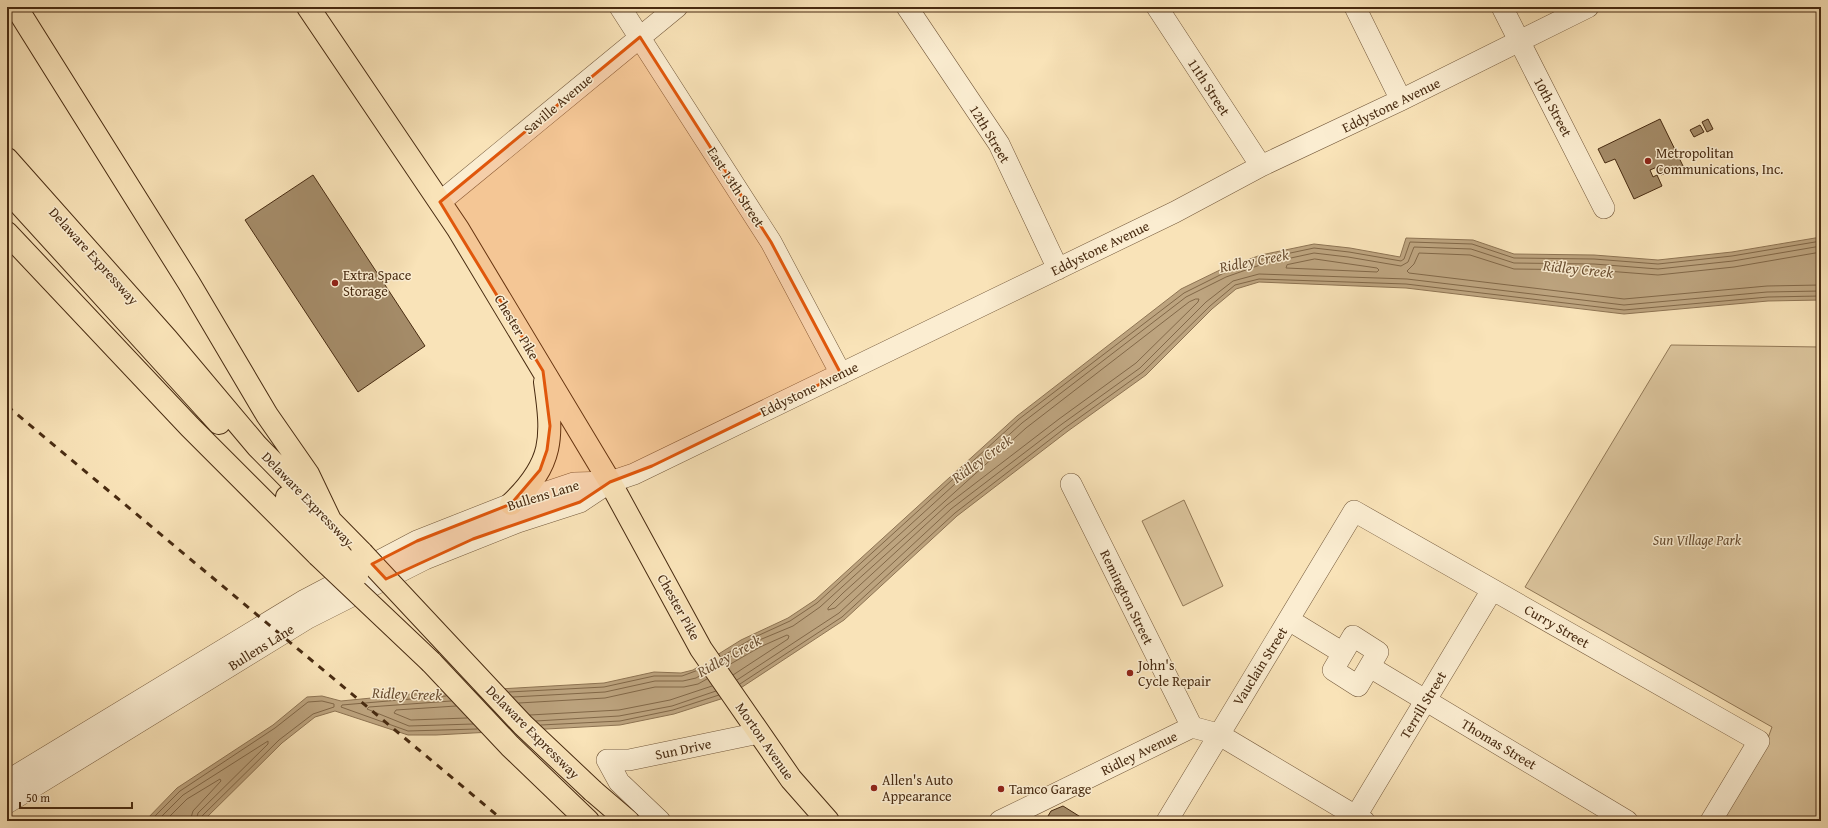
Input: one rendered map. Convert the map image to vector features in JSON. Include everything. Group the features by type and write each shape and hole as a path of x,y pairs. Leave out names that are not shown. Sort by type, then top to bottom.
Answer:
{"main road":[{"path":"16,7 189,283 263,408 308,474 330,520"},
{"name":"Chester Pike","path":"308,7 440,202 544,371 610,482 708,658"},
{"name":"Delaware Expressway","path":"7,159 167,338 257,446 330,520 331,545 593,791 628,821"},
{"name":"Delaware Expressway","path":"7,190 331,545 431,662 510,746 584,817"},
{"path":"7,234 190,427 331,545"},
{"path":"511,504 534,480 544,460 547,450 550,426 544,371"},
{"name":"Morton Avenue","path":"708,658 791,779 828,821"}],"street":[{"name":"East 13th Street","path":"620,7 772,242 841,374"},
{"name":"Saville Avenue","path":"440,202 678,7"},
{"name":"12th Street","path":"907,7 999,144 1058,269"},
{"name":"11th Street","path":"1157,7 1261,166"},
{"path":"1355,7 1401,100"},
{"name":"10th Street","path":"1502,7 1518,42 1604,208"},
{"name":"Eddystone Avenue","path":"610,482 634,474 1058,269 1175,212 1261,166 1401,100 1588,7"},
{"name":"Bullens Lane","path":"7,781 305,600 417,541 511,504 574,483 610,482"},
{"name":"Bullens Lane","path":"7,803 308,618 425,559 518,522 580,502 610,482"},
{"name":"Remington Street","path":"1071,484 1192,727"},
{"name":"Curry Street","path":"1354,511 1759,741 1711,821"},
{"name":"Vauclain Street","path":"1167,821 1218,734 1289,620 1354,511"},
{"name":"Terrill Street","path":"1358,819 1426,700 1492,590"},
{"name":"Thomas Street","path":"1289,620 1343,653 1332,670 1358,686 1370,667 1627,821"},
{"path":"1192,727 1218,734 1358,819"},
{"name":"Ridley Avenue","path":"1000,821 1192,727"},
{"name":"Sun Drive","path":"660,821 619,782 607,760 629,760 759,733"}],"highlighted area":[{"path":"640,37 771,242 841,374 652,466 610,482 580,502 473,539 386,579 372,564 417,541 511,504 540,470 547,450 550,426 543,371 440,202"}],"green space":[{"name":"Sun Village Park","path":"1671,345 1821,347 1821,821 1720,821 1768,738 1772,727 1525,587"},
{"path":"1184,500 1223,586 1183,606 1142,521"}],"water":[{"name":"Ridley Creek","path":"1821,237 1821,300 1768,301 1624,314 1406,288 1259,282 1236,289 1212,309 1146,375 1068,431 957,516 844,620 727,697 674,714 620,725 436,735 408,735 335,711 315,717 282,743 203,821 145,821 177,788 273,725 307,697 322,696 341,701 412,694 604,683 654,672 681,673 693,670 741,640 788,618 815,600 1017,416 1181,289 1222,269 1261,255 1314,244 1350,248 1400,257 1406,238 1473,240 1514,254 1594,255 1658,260 1732,252"}],"building":[{"name":"Metropolitan Communications, Inc.","path":"1660,119 1685,170 1677,173 1675,169 1661,175 1657,167 1650,170 1653,177 1657,175 1662,186 1634,199 1615,159 1605,163 1598,149"},
{"path":"1708,119 1713,129 1707,132 1702,122"},
{"path":"1700,125 1704,132 1694,137 1690,130"},
{"name":"Extra Space Storage","path":"313,175 425,346 358,392 245,220"},
{"path":"1063,806 1087,821 1045,821 1051,811"}],"railway":[{"path":"7,406 504,821"}],"place":[{"name":"Metropolitan Communications, Inc.","path":"1648,161"},
{"name":"Extra Space Storage","path":"335,283"},
{"name":"John's Cycle Repair","path":"1130,673"},
{"name":"Allen's Auto Appearance","path":"874,788"},
{"name":"Tamco Garage","path":"1001,789"}]}
